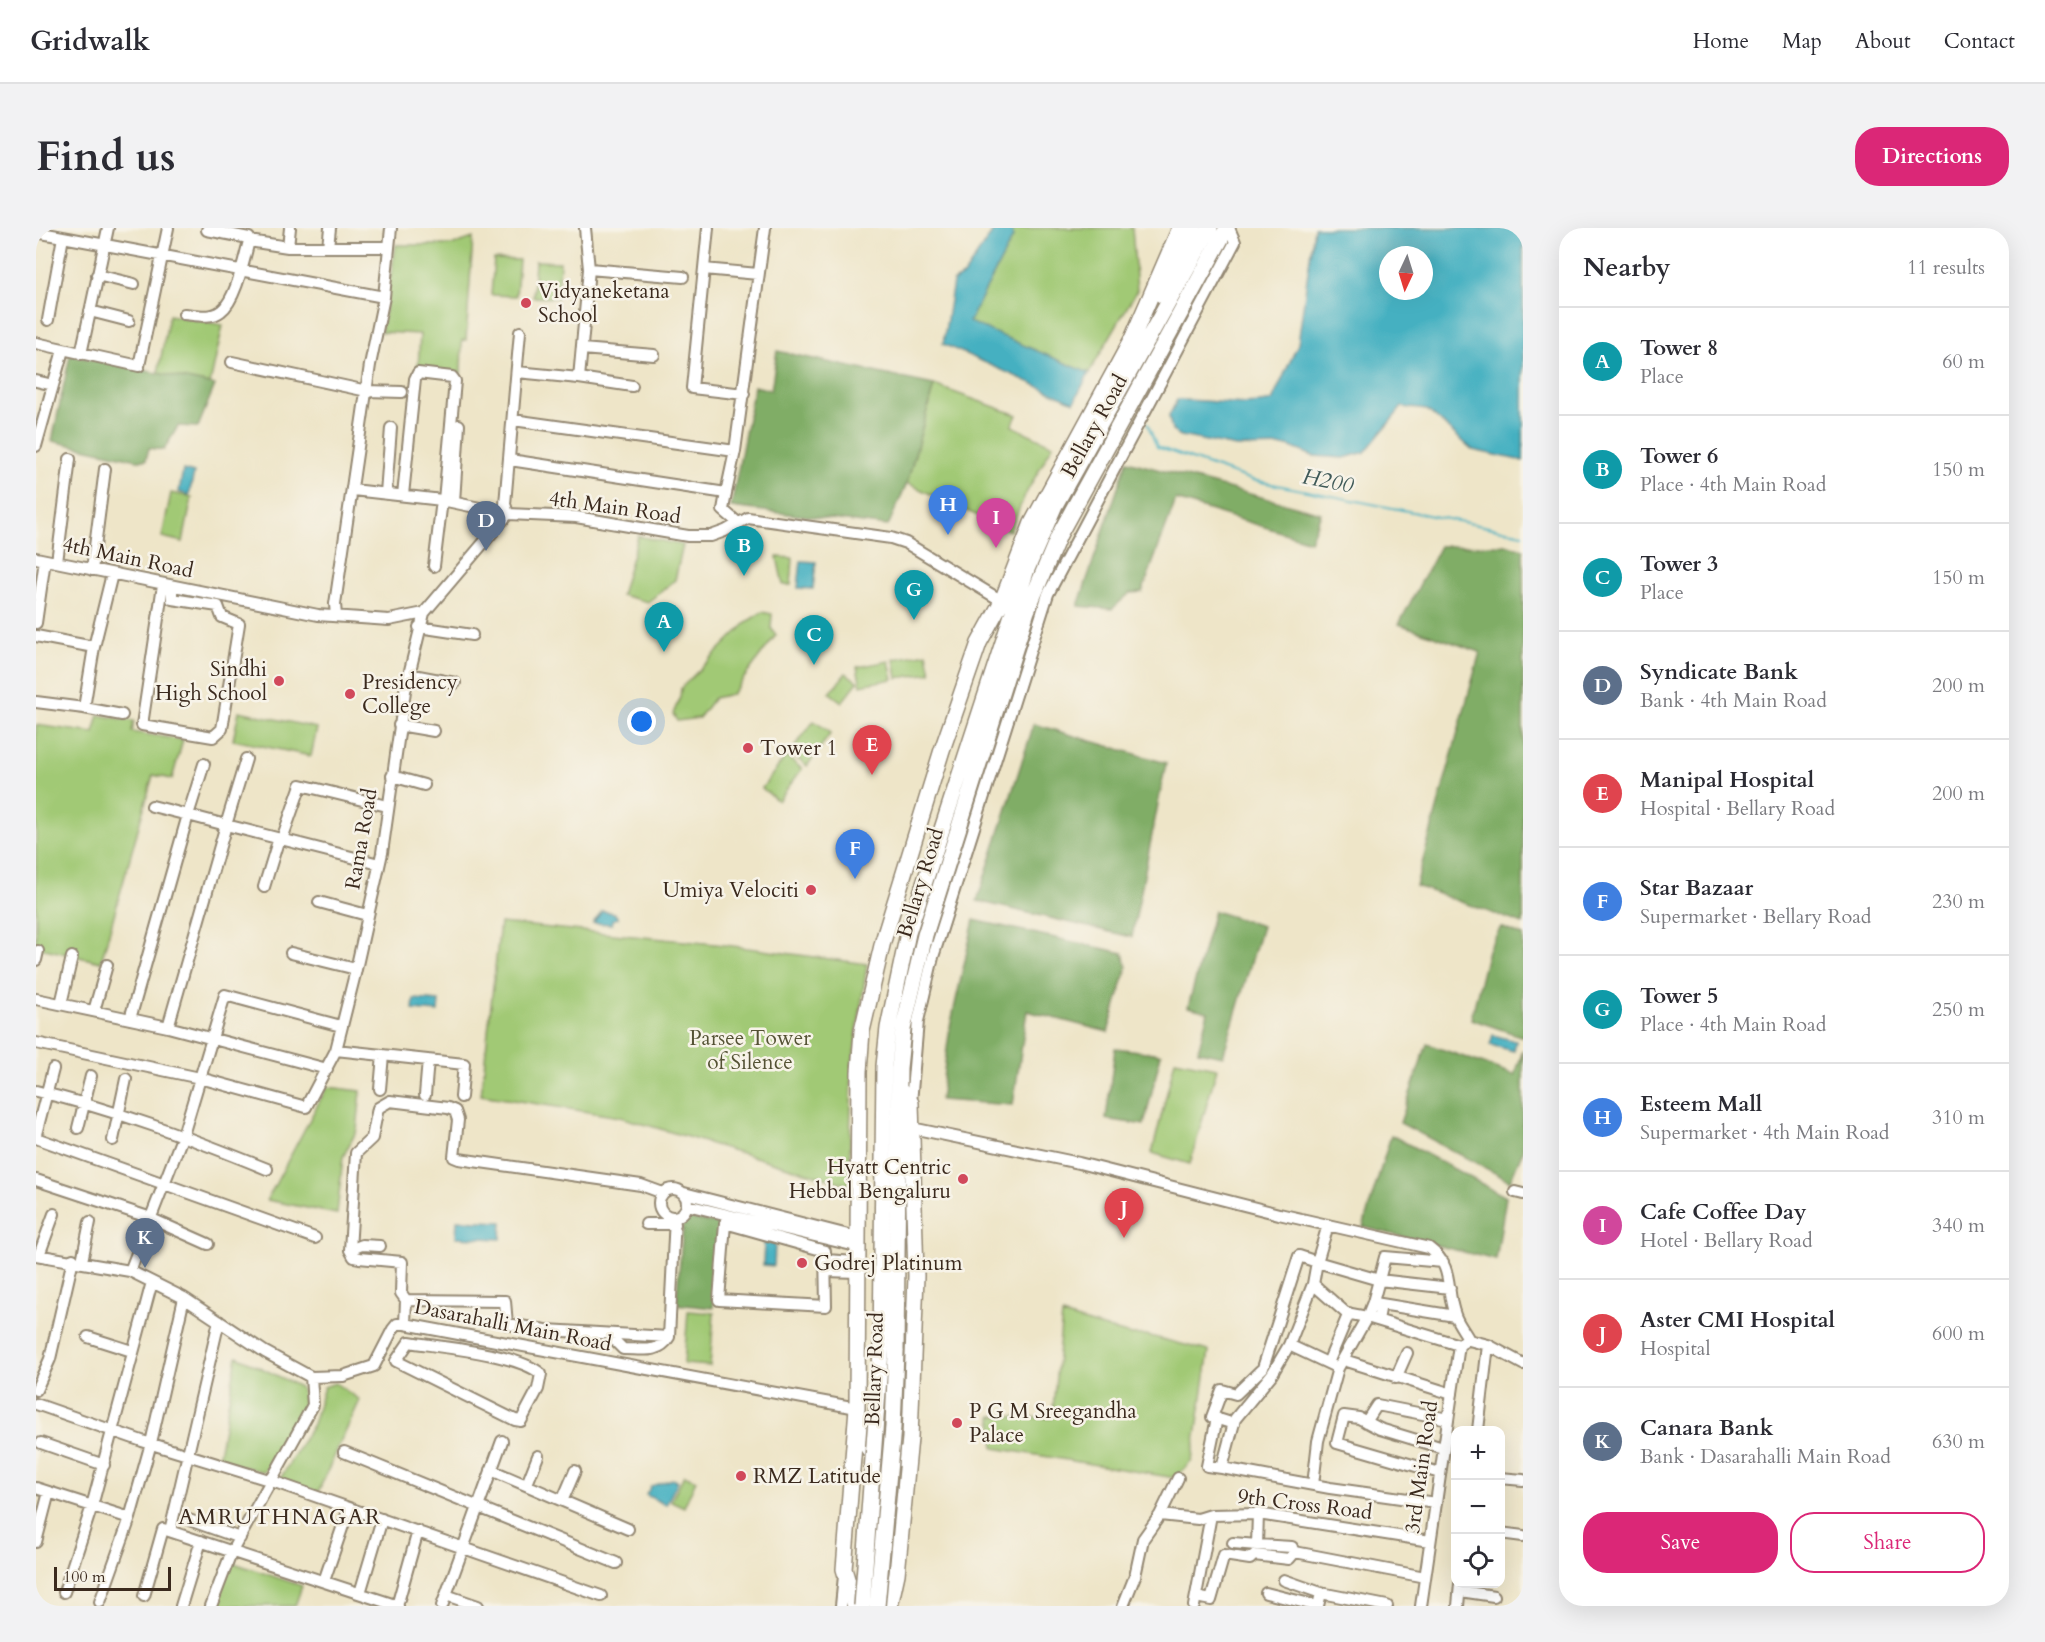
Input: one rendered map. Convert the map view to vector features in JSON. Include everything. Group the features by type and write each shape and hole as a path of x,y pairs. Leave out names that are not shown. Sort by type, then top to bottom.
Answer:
{"highway":[{"path":"1131,387 1137,328 1180,228"},
{"name":"Bellary Road","path":"862,1606 889,1352 905,1127 898,1089 903,1029 917,967 1012,681 1027,611 1059,535 1117,426 1159,319 1160,302 1194,228"},
{"path":"1159,319 1210,228"},
{"name":"Bellary Road","path":"855,1606 844,1569 857,1414 856,1241 859,1072 871,987 942,750 979,643 1002,601 1032,523 1101,410 1131,387 1228,228"},
{"name":"Bellary Road","path":"877,1606 893,1427 889,1352 884,1066 888,1028 908,933 1014,603 1055,505 1101,410"},
{"path":"890,1606 896,1578 909,1447 916,1276 905,1127 911,1103 898,1089"},
{"path":"857,1414 869,1452 880,1460 897,1459 909,1447"}],"street":[{"path":"81,354 108,228"},
{"path":"36,343 139,366 168,228"},
{"path":"288,247 290,228"},
{"path":"328,246 330,228"},
{"path":"336,616 335,604 367,391 384,297 391,228"},
{"path":"579,378 589,269 585,228"},
{"path":"708,228 692,388 744,394"},
{"path":"737,522 723,510 744,394 765,228"},
{"path":"205,229 250,236 288,247 389,247"},
{"path":"36,232 58,234 241,273 384,297"},
{"path":"48,320 58,234"},
{"path":"184,314 209,316 221,312 241,273 250,236"},
{"path":"589,269 683,277"},
{"path":"704,269 758,274"},
{"path":"97,275 134,284"},
{"path":"90,311 129,321"},
{"path":"424,614 508,514 505,504 520,332"},
{"path":"582,348 654,355"},
{"path":"36,447 63,350"},
{"path":"232,363 367,391 402,392"},
{"path":"517,372 632,386"},
{"path":"403,495 415,379 418,373 452,377 455,381 447,501"},
{"path":"36,381 53,385"},
{"path":"911,1103 918,1022 933,957 1012,681 1048,594 1131,434 1131,387"},
{"path":"513,420 735,451"},
{"path":"434,566 459,425"},
{"path":"386,493 391,428"},
{"path":"57,562 70,459"},
{"path":"510,460 726,493"},
{"path":"92,570 105,469"},
{"name":"4th Main Road","path":"353,490 447,501 508,514 576,517 688,536 711,536 748,518 770,519 891,538 906,543 1002,601"},
{"path":"36,623 40,559"},
{"name":"4th Main Road","path":"40,559 318,615 389,620 424,614"},
{"path":"84,708 94,647 112,574"},
{"path":"168,585 172,599 218,606 222,617 239,624 222,729 213,737 142,725 168,585"},
{"name":"Rama Road","path":"200,1078 306,1107 327,1069 336,1050 379,864 408,674 424,614"},
{"path":"419,627 472,635"},
{"path":"36,636 94,647"},
{"path":"408,674 455,683"},
{"path":"36,702 122,715"},
{"path":"399,725 434,731"},
{"path":"168,1027 246,759"},
{"path":"130,1019 204,764"},
{"path":"392,776 424,784"},
{"path":"264,887 301,785 387,806"},
{"path":"152,806 379,864"},
{"path":"319,902 367,915"},
{"path":"291,953 356,969"},
{"path":"61,1004 72,957"},
{"path":"94,1011 107,965"},
{"path":"130,1271 163,1181 183,1135 225,995 341,1026"},
{"path":"36,999 168,1027 327,1069"},
{"path":"36,1043 200,1078"},
{"path":"336,1050 464,1064 461,1097"},
{"path":"380,1089 383,1055"},
{"path":"425,1095 428,1060"},
{"path":"53,1069 41,1093 36,1136 315,1238"},
{"path":"78,1128 91,1076"},
{"path":"113,1140 126,1079"},
{"path":"41,1093 120,1114 183,1135 267,1168"},
{"path":"405,1324 406,1300 401,1293 402,1262 354,1257 350,1250 356,1154 372,1138 378,1108 390,1101 448,1108 455,1111 458,1120 454,1157 459,1159 641,1185 663,1193"},
{"path":"905,1127 1079,1163 1429,1248 1443,1262 1455,1316 1464,1342"},
{"path":"36,1180 149,1218 208,1244"},
{"path":"675,1220 661,1209 659,1200 663,1193 671,1188 856,1241"},
{"path":"646,1224 675,1220 683,1213 687,1205 684,1193"},
{"path":"687,1205 856,1241"},
{"path":"54,1214 38,1255 78,1260 130,1271 184,1298 219,1322 311,1377 313,1405 303,1427 269,1480 232,1551 211,1606"},
{"path":"615,1341 623,1349 658,1349 663,1347 669,1337 675,1220"},
{"path":"36,1390 50,1359 90,1222"},
{"path":"724,1223 825,1251 826,1265 826,1306 719,1300 724,1223"},
{"path":"1222,1468 1234,1424 1272,1374 1288,1345 1313,1284 1328,1225"},
{"path":"1337,1364 1373,1319 1389,1238"},
{"path":"350,1250 362,1245 380,1246"},
{"path":"1234,1424 1212,1417 1222,1390 1236,1394 1263,1368 1299,1256 1379,1280 1450,1288"},
{"path":"1385,1257 1443,1262"},
{"path":"826,1265 856,1267"},
{"path":"64,1592 104,1466 132,1351 153,1282"},
{"path":"1313,1284 1349,1313 1464,1342 1488,1345 1523,1364"},
{"path":"100,1602 130,1518 151,1443 184,1298"},
{"path":"406,1300 505,1301 507,1324 546,1330 669,1337"},
{"path":"1377,1303 1455,1316"},
{"path":"1313,1485 1318,1441 1349,1313"},
{"path":"144,1596 167,1530 188,1456 219,1322"},
{"name":"Dasarahalli Main Road","path":"311,1377 343,1376 374,1366 393,1329 397,1324 405,1324 857,1414"},
{"path":"88,1337 132,1351"},
{"path":"409,1342 499,1358 527,1364 541,1374 538,1389 521,1421 396,1361 409,1342"},
{"name":"3rd Main Road","path":"1421,1606 1443,1448 1464,1342"},
{"path":"499,1358 501,1344"},
{"path":"1288,1345 1337,1364 1452,1394"},
{"path":"1479,1426 1488,1345"},
{"path":"510,1360 513,1346"},
{"path":"1396,1378 1407,1353"},
{"path":"36,1404 188,1456 269,1480 601,1596"},
{"path":"1366,1422 1377,1406 1448,1419"},
{"path":"1440,1473 1337,1443 1344,1416 1443,1448"},
{"path":"1217,1418 1207,1466 1313,1485 1436,1503"},
{"path":"442,1606 502,1441"},
{"path":"41,1443 104,1466"},
{"path":"344,1452 616,1563"},
{"path":"527,1484 538,1456"},
{"path":"491,1470 563,1499 628,1529"},
{"path":"563,1499 575,1470"},
{"path":"1123,1606 1135,1576 1143,1539 1160,1515 1178,1478"},
{"path":"1505,1478 1523,1480"},
{"path":"36,1488 130,1518"},
{"path":"36,1542 49,1492"},
{"path":"324,1581 350,1508"},
{"path":"1257,1514 1257,1545"},
{"name":"9th Cross Road","path":"1160,1515 1198,1519 1211,1515 1257,1514 1430,1541"},
{"path":"1211,1515 1195,1602 1211,1600 1224,1554 1250,1559 1254,1555 1289,1559 1295,1552 1425,1577"},
{"path":"189,1520 240,1538"},
{"path":"360,1593 382,1520"},
{"path":"167,1530 360,1593 377,1603 398,1606 418,1531"},
{"path":"1505,1534 1523,1536"},
{"path":"181,1606 201,1541"},
{"path":"1233,1543 1292,1547"},
{"path":"841,1606 844,1569"},
{"path":"1284,1580 1321,1593 1387,1606"},
{"path":"1458,1606 1460,1588"},
{"path":"1464,1588 1494,1596"},
{"path":"1266,1593 1318,1606 1321,1593"},
{"path":"446,1595 478,1606"},
{"path":"1521,1606 1523,1599"}],"green space":[{"path":"1012,228 1132,228 1137,290 1089,373 969,322 1013,237"},
{"path":"473,238 466,340 462,340 461,373 418,369 420,334 381,332 396,245 452,245"},
{"path":"494,259 519,260 516,296 491,295"},
{"path":"535,261 560,262 558,298 533,297"},
{"path":"169,315 223,325 210,384 158,373"},
{"path":"777,351 934,385 907,483 888,526 731,507 754,386 771,390"},
{"path":"70,355 215,385 198,427 178,426 164,450 149,448 146,460 138,460 52,441"},
{"path":"934,385 1017,415 1012,426 1053,445 1024,497 1010,531 907,483"},
{"path":"1127,461 1321,513 1310,541 1176,500 1142,592 1130,593 1112,609 1078,606"},
{"path":"171,493 192,497 183,542 162,537"},
{"path":"638,536 683,545 675,580 648,602 621,595"},
{"path":"1508,545 1523,549 1523,924 1416,886 1480,652 1399,624 1440,546"},
{"path":"777,557 793,558 791,585 783,585"},
{"path":"762,612 772,614 771,628 776,635 732,694 714,698 699,718 677,721 673,714 681,688 748,621"},
{"path":"927,653 931,673 897,678 894,659"},
{"path":"889,661 893,679 861,685 857,667"},
{"path":"846,673 858,682 842,702 830,693"},
{"path":"239,711 317,728 311,756 233,740"},
{"path":"99,715 134,721 132,732 183,740 172,779 153,775 101,962 36,947 36,725 94,733"},
{"path":"814,721 831,733 807,766 790,753"},
{"path":"1034,724 1166,763 1132,937 977,901"},
{"path":"786,756 802,769 778,801 762,788"},
{"path":"1214,911 1262,926 1223,1056 1198,1051 1208,1012 1188,1007"},
{"path":"974,920 1123,953 1127,967 1108,1032 1027,1011 1013,1105 940,1100 950,1027"},
{"name":"Parsee Tower of Silence","path":"500,923 725,945 867,964 852,1067 849,1185 620,1117 481,1095"},
{"path":"1501,927 1523,936 1523,1037 1471,1019 1488,950"},
{"path":"1427,1044 1515,1075 1523,1050 1523,1150 1510,1181 1400,1123"},
{"path":"1115,1048 1161,1054 1144,1125 1106,1119"},
{"path":"1175,1060 1217,1068 1190,1164 1152,1153"},
{"path":"327,1087 361,1091 357,1130 343,1157 337,1214 267,1200"},
{"path":"1391,1135 1506,1197 1496,1260 1363,1227"},
{"path":"684,1218 720,1224 713,1308 676,1304"},
{"path":"688,1311 714,1313 710,1366 684,1364"},
{"path":"1062,1315 1130,1335 1146,1335 1209,1351 1192,1461 1175,1478 994,1448 992,1416 1052,1418"},
{"path":"237,1356 300,1387 303,1398 303,1410 294,1432 264,1472 218,1460"},
{"path":"335,1383 360,1400 318,1492 280,1479 313,1424 324,1387"},
{"path":"684,1475 696,1480 684,1507 671,1501"},
{"path":"231,1562 302,1586 295,1606 216,1606"}],"water":[{"path":"993,228 1012,228 1013,237 969,322 1089,373 1074,402 943,344 953,282 964,275"},
{"path":"1314,228 1523,228 1523,461 1473,450 1427,410 1402,407 1365,452 1344,458 1313,456 1288,446 1236,447 1181,436 1172,431 1169,416 1177,400 1249,404 1272,401 1298,344"},
{"path":"183,470 194,473 189,495 179,492"},
{"path":"801,561 816,562 813,589 798,588"},
{"path":"602,911 614,913 618,918 612,920 612,924 593,923"},
{"path":"414,999 439,1001 438,1012 413,1010"},
{"path":"1493,1035 1516,1041 1514,1051 1490,1045"},
{"path":"457,1220 502,1222 501,1239 456,1237"},
{"path":"764,1243 775,1243 774,1266 763,1265"},
{"path":"672,1479 678,1481 666,1505 646,1495 651,1486"}],"waterway":[{"name":"H200","path":"1147,423 1157,447 1252,480 1523,534"}],"place":[{"name":"Vidyaneketana School","path":"526,303"},
{"name":"Esteem Mall","path":"948,535"},
{"name":"Cafe Coffee Day","path":"996,548"},
{"name":"Syndicate Bank","path":"486,551"},
{"name":"Tower 6","path":"744,576"},
{"name":"Tower 5","path":"914,620"},
{"name":"Tower 8","path":"664,652"},
{"name":"Tower 3","path":"814,665"},
{"name":"Sindhi High School","path":"279,681"},
{"name":"Presidency College","path":"350,694"},
{"name":"Tower 1","path":"748,748"},
{"name":"Manipal Hospital","path":"872,775"},
{"name":"Star Bazaar","path":"855,879"},
{"name":"Umiya Velociti","path":"811,890"},
{"name":"Hyatt Centric Hebbal Bengaluru","path":"963,1179"},
{"name":"Aster CMI Hospital","path":"1124,1238"},
{"name":"Godrej Platinum","path":"802,1263"},
{"name":"Canara Bank","path":"145,1268"},
{"name":"P G M Sreegandha Palace","path":"957,1423"},
{"name":"RMZ Latitude","path":"741,1476"}],"district":[{"name":"AMRUTHNAGAR","path":"280,1516"}]}
